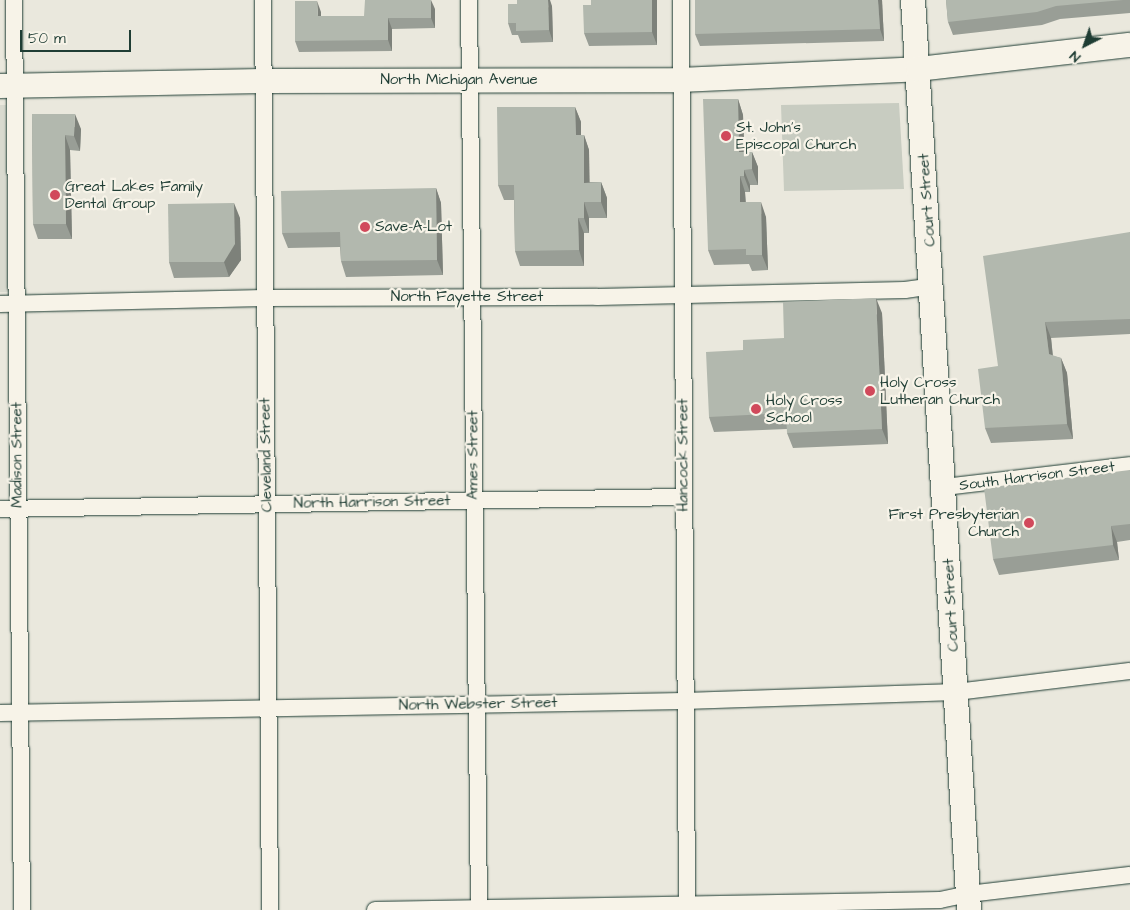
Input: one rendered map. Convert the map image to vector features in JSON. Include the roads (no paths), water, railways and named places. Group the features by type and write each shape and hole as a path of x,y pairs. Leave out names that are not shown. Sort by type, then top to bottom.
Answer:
{"main road":[{"name":"Court Street","path":"914,0 933,286 969,902"},
{"name":"North Michigan Avenue","path":"8,86 469,79 680,80 918,69 1130,45"}],"street":[{"name":"Madison Street","path":"14,0 8,86 8,304 17,508 22,910"},
{"name":"Cleveland Street","path":"263,0 262,81 270,706 270,910"},
{"name":"Ames Street","path":"469,0 475,705 479,909"},
{"name":"Hancock Street","path":"680,0 687,908"},
{"name":"North Fayette Street","path":"8,304 264,298 472,298 905,290 933,286"},
{"name":"South Harrison Street","path":"944,487 1130,465"},
{"name":"North Harrison Street","path":"0,509 684,497"},
{"name":"North Webster Street","path":"0,713 270,706 684,701 956,692 1130,671"},
{"path":"375,910 687,908 940,900 969,902 1130,875"}],"place":[{"name":"St. John's Episcopal Church","path":"726,136"},
{"name":"Great Lakes Family Dental Group","path":"55,195"},
{"name":"Save-A-Lot","path":"365,227"},
{"name":"Holy Cross Lutheran Church","path":"870,391"},
{"name":"Holy Cross School","path":"756,409"},
{"name":"First Presbyterian Church","path":"1029,523"}]}
